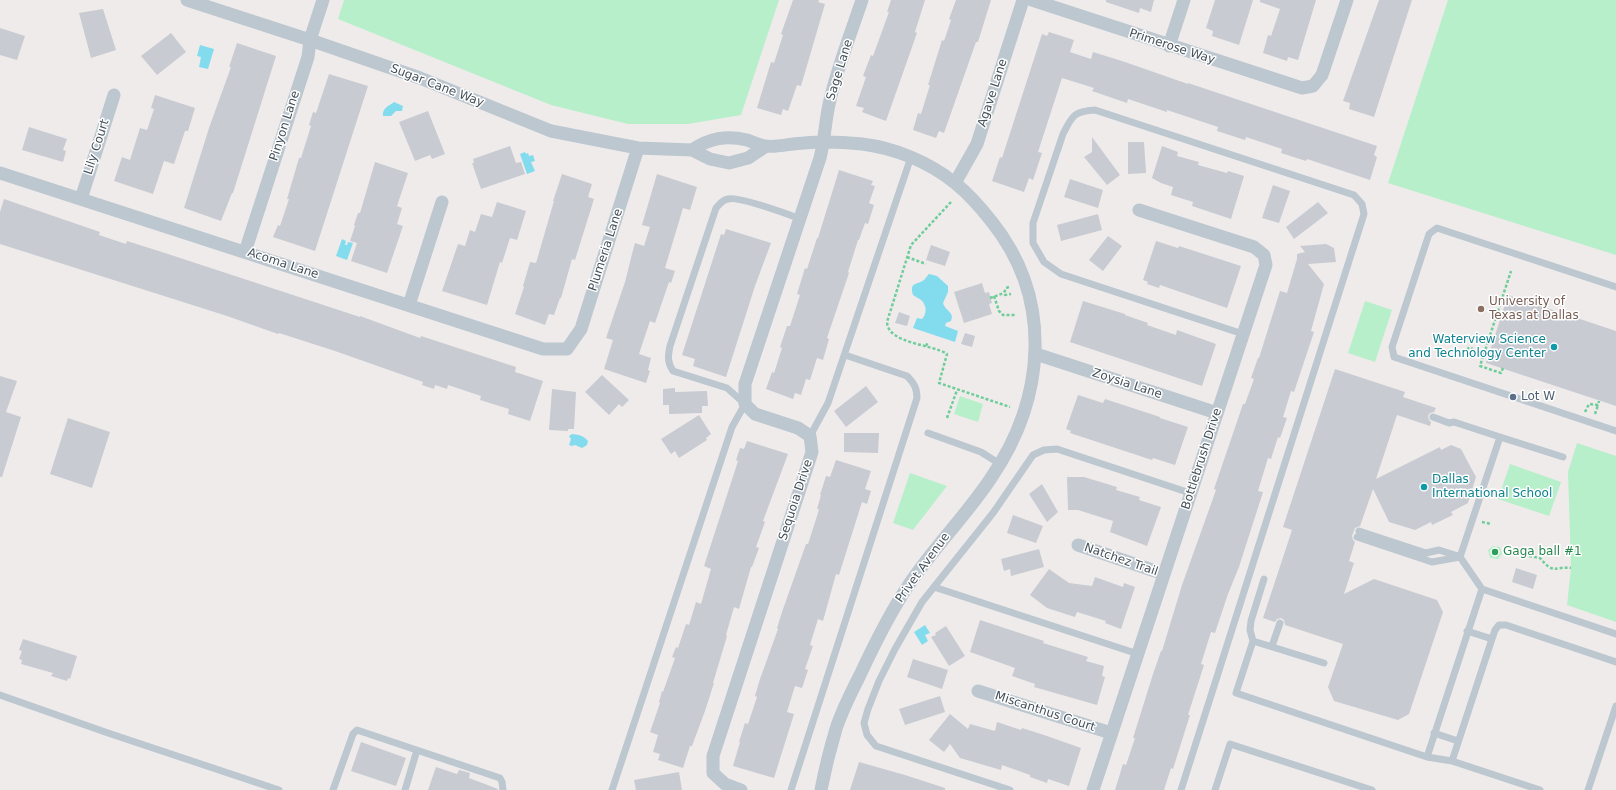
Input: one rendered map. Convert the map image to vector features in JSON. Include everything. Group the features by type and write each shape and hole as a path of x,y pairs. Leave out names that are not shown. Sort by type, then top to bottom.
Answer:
{"street":[{"name":"Sugar Cane Way","path":"187,0 420,78 551,131 638,148 692,150 710,159 729,163 748,158 766,146"},
{"name":"Pinyon Lane","path":"244,252 308,57 310,40 323,0"},
{"name":"Sage Lane","path":"825,141 829,103 862,0"},
{"name":"Agave Lane","path":"955,183 976,144 1023,0"},
{"name":"Primerose Way","path":"1032,0 1169,46 1302,88 1313,86 1322,75 1347,0"},
{"path":"1169,46 1184,0"},
{"name":"Lily Court","path":"81,199 114,95"},
{"name":"Sugar Cane Way","path":"692,150 709,140 729,137 766,146 825,141 880,147 911,157 924,164 955,183 977,205 993,224 1016,257 1024,276 1030,299 1034,322 1036,354"},
{"path":"810,436 798,428 755,414 745,404 745,384 801,219 825,141"},
{"name":"Plumeria Lane","path":"567,349 581,329 638,148"},
{"name":"Acoma Lane","path":"0,173 543,349 567,349"},
{"path":"409,305 442,202"},
{"name":"Bottlebrush Drive","path":"1093,790 1266,265 1264,255 1254,247 1139,210"},
{"name":"Zoysia Lane","path":"1036,354 1217,414"},
{"name":"Privet Avenue","path":"821,790 837,726 862,669 893,610 921,568 990,480 1014,438 1024,414 1034,377 1036,354"},
{"name":"Sequoia Drive","path":"741,790 725,784 713,773 713,756 812,452 810,436"},
{"name":"Natchez Trail","path":"1078,545 1164,574"},
{"name":"Miscanthus Court","path":"978,691 1111,734"}],"lane":[{"path":"1181,790 1364,214 1362,204 1354,195 1095,110 1081,111 1070,121 1063,134 1033,223 1033,243 1044,262 1062,274 1243,334"},
{"path":"810,436 828,403 904,173 911,157"},
{"path":"612,790 732,427 745,404 726,388 673,371 668,364 670,346 716,208 721,201 729,198 740,200 801,219"},
{"path":"1616,287 1437,228 1429,234 1392,347 1394,357 1616,431"},
{"path":"791,790 918,398 918,390 913,381 907,376 845,355"},
{"path":"1432,417 1448,423 1454,422 1563,457"},
{"path":"928,433 981,452 1000,464"},
{"path":"1460,557 1500,437"},
{"path":"1010,790 876,746 867,735 864,723 879,680 922,602 993,513 1033,455 1044,450 1057,449 1190,493"},
{"path":"1358,534 1432,562 1460,557"},
{"path":"1460,557 1482,589 1616,634"},
{"path":"1264,579 1251,621 1250,630 1253,640 1236,693 1427,757 1452,761 1540,790"},
{"path":"934,587 1138,654"},
{"path":"1427,757 1482,589"},
{"path":"1272,646 1280,623"},
{"path":"1452,761 1498,625 1506,625 1616,662"},
{"path":"1467,631 1492,639"},
{"path":"1253,640 1324,663"},
{"path":"0,695 279,790"},
{"path":"1588,790 1616,706"},
{"path":"333,790 353,734 357,730 500,778 503,790"},
{"path":"1434,733 1458,741"},
{"path":"1215,790 1230,744 1372,790"},
{"path":"405,790 417,750"}],"path":[{"path":"951,202 912,245 907,257 887,326 894,336 947,354 939,383 1010,407"},
{"path":"907,257 926,264"},
{"path":"1502,368 1501,373 1480,366 1511,271"},
{"path":"1004,293 1006,288 1009,287"},
{"path":"990,298 1004,293 1005,295 1011,294"},
{"path":"994,296 1003,315 1016,315"},
{"path":"926,346 928,342"},
{"path":"1472,350 1484,355"},
{"path":"947,418 956,390"},
{"path":"1589,404 1598,405 1599,400"},
{"path":"1529,556 1536,556 1540,558 1553,570 1564,567 1571,568"}],"green space":[{"path":"344,0 779,0 741,115 688,124 628,124 551,105 338,19"},
{"path":"1448,0 1616,0 1616,255 1388,183"},
{"path":"1365,301 1392,310 1375,362 1348,353"},
{"path":"960,396 983,404 978,422 954,414"},
{"path":"1577,443 1616,456 1616,622 1567,605 1571,568 1568,472"},
{"path":"1510,464 1561,482 1549,516 1498,499"},
{"path":"910,473 947,486 913,530 893,523"},
{"name":"Gaga ball #1","path":"1493,546 1500,547 1502,554 1498,559 1490,558 1488,550"}],"water":[{"path":"200,45 214,49 208,69 199,67 201,57 197,56"},
{"path":"394,102 403,106 402,111 396,111 391,116 383,116 385,109"},
{"path":"525,152 526,154 528,153 529,156 533,155 535,161 531,162 535,171 527,174 520,154"},
{"path":"342,239 346,241 345,245 347,245 348,242 353,243 347,260 336,256"},
{"path":"929,274 937,276 948,286 948,292 943,303 951,313 952,318 951,321 946,323 945,326 958,331 955,342 913,328 917,318 922,319 926,310 923,302 913,295 912,288 914,284 924,280"},
{"path":"572,434 579,435 584,438 588,441 587,445 582,448 575,445 569,445 571,439 569,436"},
{"path":"925,625 930,633 925,635 928,641 922,645 914,632"}],"building":[{"path":"793,0 819,0 818,2 825,4 801,86 797,85 788,111 783,109 781,115 757,108 771,62 774,63 783,35 781,34"},
{"path":"891,0 925,0 915,32 917,33 886,121 862,112 864,108 856,106 866,77 863,76 871,55 873,56 889,12 887,12"},
{"path":"956,0 991,0 978,42 976,42 944,133 939,131 936,138 913,130 918,113 921,114 930,85 928,85 942,40 944,41 951,20 949,19"},
{"path":"1106,0 1154,0 1151,12 1140,8 1139,13 1106,2"},
{"path":"1215,0 1253,0 1239,45 1212,36 1213,31 1206,28"},
{"path":"1260,0 1316,0 1298,60 1288,57 1287,61 1263,53 1268,35 1271,36 1280,9 1260,2"},
{"path":"1379,0 1412,0 1374,117 1349,109 1350,103 1343,101"},
{"path":"103,9 116,50 91,58 79,13"},
{"path":"0,28 25,36 17,60 0,55"},
{"path":"1049,32 1074,40 1070,52 1091,59 1093,52 1377,146 1374,155 1377,157 1370,180 1307,159 1306,161 1281,153 1282,149 1246,137 1245,140 1217,131 1218,127 1167,110 1167,112 1128,99 1127,103 1092,91 1094,88 1062,78 1038,152 1042,153 1033,180 1029,178 1024,192 992,181 1000,157 1002,158 1042,34 1047,36"},
{"path":"171,33 186,52 157,75 141,56"},
{"path":"237,43 276,56 233,193 221,221 184,208 209,128 231,67 229,67"},
{"path":"329,74 368,86 315,251 273,237 278,225 280,226 289,199 287,199 299,158 301,158 311,126 309,125 313,112 316,113"},
{"path":"155,95 195,108 188,131 185,131 174,164 164,161 153,194 114,181 122,157 130,160 140,128 147,130 154,109 151,108"},
{"path":"428,111 445,154 432,159 430,155 415,161 399,122"},
{"path":"29,127 67,139 63,150 66,151 63,162 22,150"},
{"path":"1092,137 1120,175 1107,185 1084,157 1092,152"},
{"path":"1128,142 1144,142 1146,173 1128,174"},
{"path":"510,146 516,163 521,162 525,174 481,189 472,163 474,163 473,159"},
{"path":"1162,146 1178,152 1177,156 1199,162 1198,165 1244,176 1231,219 1192,206 1193,202 1171,195 1173,187 1152,178"},
{"path":"375,162 408,173 397,206 402,208 397,224 403,226 387,273 351,261 357,243 350,241"},
{"path":"839,170 873,181 871,185 875,186 869,203 874,205 868,224 865,223 858,240 848,272 849,273 827,338 829,339 823,360 817,358 810,380 806,379 801,395 795,393 793,399 766,389 772,372 774,373 787,326 790,326 800,295 797,294 805,268 807,269 818,238"},
{"path":"562,174 592,184 588,197 594,199 575,260 572,259 561,298 554,315 549,314 545,325 515,314 530,262 536,263"},
{"path":"657,174 697,187 690,210 683,208 665,268 675,271 671,283 669,282 655,323 650,321 639,354 651,358 648,370 650,371 646,383 604,369 613,340 606,338 625,282 635,243 644,246 650,227 642,225"},
{"path":"1070,179 1103,190 1098,208 1064,197"},
{"path":"1273,185 1290,191 1279,223 1262,218"},
{"path":"4,199 100,232 99,235 126,244 127,241 360,316 420,338 421,336 516,367 515,372 543,381 530,421 508,414 509,409 480,400 481,396 448,385 447,389 435,385 434,389 422,385 423,382 335,351 0,244 0,212"},
{"path":"497,202 526,211 517,240 510,238 502,263 500,262 487,305 442,291 458,244 465,246 470,230 475,232 481,214 492,217"},
{"path":"1318,202 1328,213 1294,239 1286,227"},
{"path":"1098,214 1102,230 1061,241 1057,225"},
{"path":"726,229 771,243 755,286 726,377 693,366 695,359 682,355 721,234 724,235"},
{"path":"1108,236 1122,246 1103,271 1089,260"},
{"path":"1156,241 1178,248 1179,246 1241,266 1227,308 1160,285 1159,288 1147,284 1148,282 1143,280"},
{"path":"1326,244 1334,248 1336,262 1308,264 1324,284 1311,331 1314,332 1294,392 1291,391 1283,417 1287,418 1280,438 1278,437 1271,459 1268,458 1258,491 1263,492 1239,567 1215,633 1211,632 1201,664 1204,665 1173,769 1171,768 1164,790 1115,790 1123,764 1126,765 1135,738 1133,738 1182,585 1216,490 1214,489 1243,404 1245,404 1254,379 1251,378 1259,358 1280,291 1287,293 1297,259 1297,254 1305,252 1300,246"},
{"path":"931,245 950,252 945,266 926,260"},
{"path":"982,283 985,293 989,292 992,303 989,304 992,314 964,323 954,292"},
{"name":"Waterview Science and Technology Center","path":"1508,295 1616,331 1616,406 1486,363"},
{"path":"1083,301 1125,314 1148,323 1147,325 1176,335 1177,330 1216,344 1202,386 1070,342"},
{"path":"899,312 910,316 907,326 895,323"},
{"path":"965,333 975,336 972,347 961,344"},
{"path":"1335,369 1405,392 1403,397 1436,408 1434,412 1430,413 1428,416 1431,422 1430,426 1397,415 1376,479 1440,447 1441,450 1451,445 1461,449 1476,477 1468,503 1451,512 1453,515 1432,525 1431,522 1415,530 1389,522 1373,489 1360,526 1355,528 1352,536 1355,542 1349,561 1354,563 1344,594 1374,579 1437,600 1443,612 1409,714 1398,720 1334,701 1328,687 1343,644 1285,625 1284,620 1281,618 1277,619 1275,622 1263,618 1292,530 1283,527"},
{"path":"602,375 629,400 622,407 619,404 609,415 585,392"},
{"path":"0,376 17,381 6,412 21,417 2,477 0,477"},
{"path":"866,386 878,402 846,427 834,411"},
{"path":"675,388 675,392 707,391 708,406 702,406 702,413 669,414 669,405 663,405 663,389"},
{"path":"552,389 576,392 574,429 568,429 568,431 549,430"},
{"path":"1078,395 1103,403 1105,399 1188,427 1175,465 1153,458 1152,460 1070,433 1071,431 1066,429"},
{"path":"699,415 711,434 706,438 707,440 679,458 675,451 671,454 661,439"},
{"path":"68,418 110,432 92,488 50,474"},
{"path":"844,433 879,433 878,453 844,452"},
{"path":"747,441 788,454 763,521 765,522 756,547 759,548 751,567 739,609 734,607 705,711 692,746 690,746 683,768 658,760 660,754 653,752 658,735 650,732 660,703 662,691 663,692 675,658 672,657 676,647 678,648 686,624 689,625 696,602 701,604 711,569 704,566 738,461 736,460 740,448 744,449"},
{"path":"836,460 871,471 865,489 871,491 867,504 862,502 839,575 836,574 823,621 818,619 810,645 813,646 805,669 808,670 802,688 795,686 787,712 794,714 774,778 733,766 745,723 748,724 757,697 755,696 760,679 778,629 777,628 782,612 817,516 820,495 826,476 830,477"},
{"path":"1067,477 1084,477 1117,487 1116,490 1140,497 1139,500 1161,507 1147,546 1110,532 1113,521 1078,510 1068,510"},
{"path":"1042,484 1058,512 1047,522 1029,494"},
{"path":"1013,515 1043,526 1036,543 1007,533"},
{"path":"1039,549 1044,567 1011,576 1010,569 1004,571 1001,559"},
{"path":"1516,568 1537,575 1533,589 1512,582"},
{"path":"1049,569 1069,583 1092,586 1095,577 1123,587 1124,583 1135,587 1121,629 1105,623 1106,621 1077,612 1075,617 1047,608 1030,595"},
{"path":"980,620 1044,641 1043,643 1088,657 1086,661 1104,666 1102,676 1105,677 1097,705 1034,687 1035,684 1012,676 1015,668 970,652"},
{"path":"946,626 965,656 949,666 931,637 936,635 935,633"},
{"path":"23,639 77,656 70,679 68,678 67,681 51,676 53,673 21,664 22,660 19,659 22,651 19,650"},
{"path":"913,659 948,670 942,689 907,677"},
{"path":"940,696 945,712 905,725 899,709"},
{"path":"950,714 968,729 970,724 995,731 997,722 1021,730 1022,728 1081,748 1069,786 1048,779 1047,783 1002,765 1001,770 960,758 950,744 944,752 929,740"},
{"path":"361,742 406,758 396,786 351,771"},
{"path":"859,762 945,788 945,790 850,790"},
{"path":"436,767 457,774 459,770 470,773 469,778 498,789 428,790"},
{"path":"679,772 682,790 636,790 634,780"}],"place":[{"name":"University of Texas at Dallas","path":"1481,309"},
{"name":"Waterview Science and Technology Center","path":"1554,347"},
{"name":"Lot W","path":"1513,397"},
{"name":"Dallas International School","path":"1424,487"},
{"name":"Gaga ball #1","path":"1495,552"}]}
